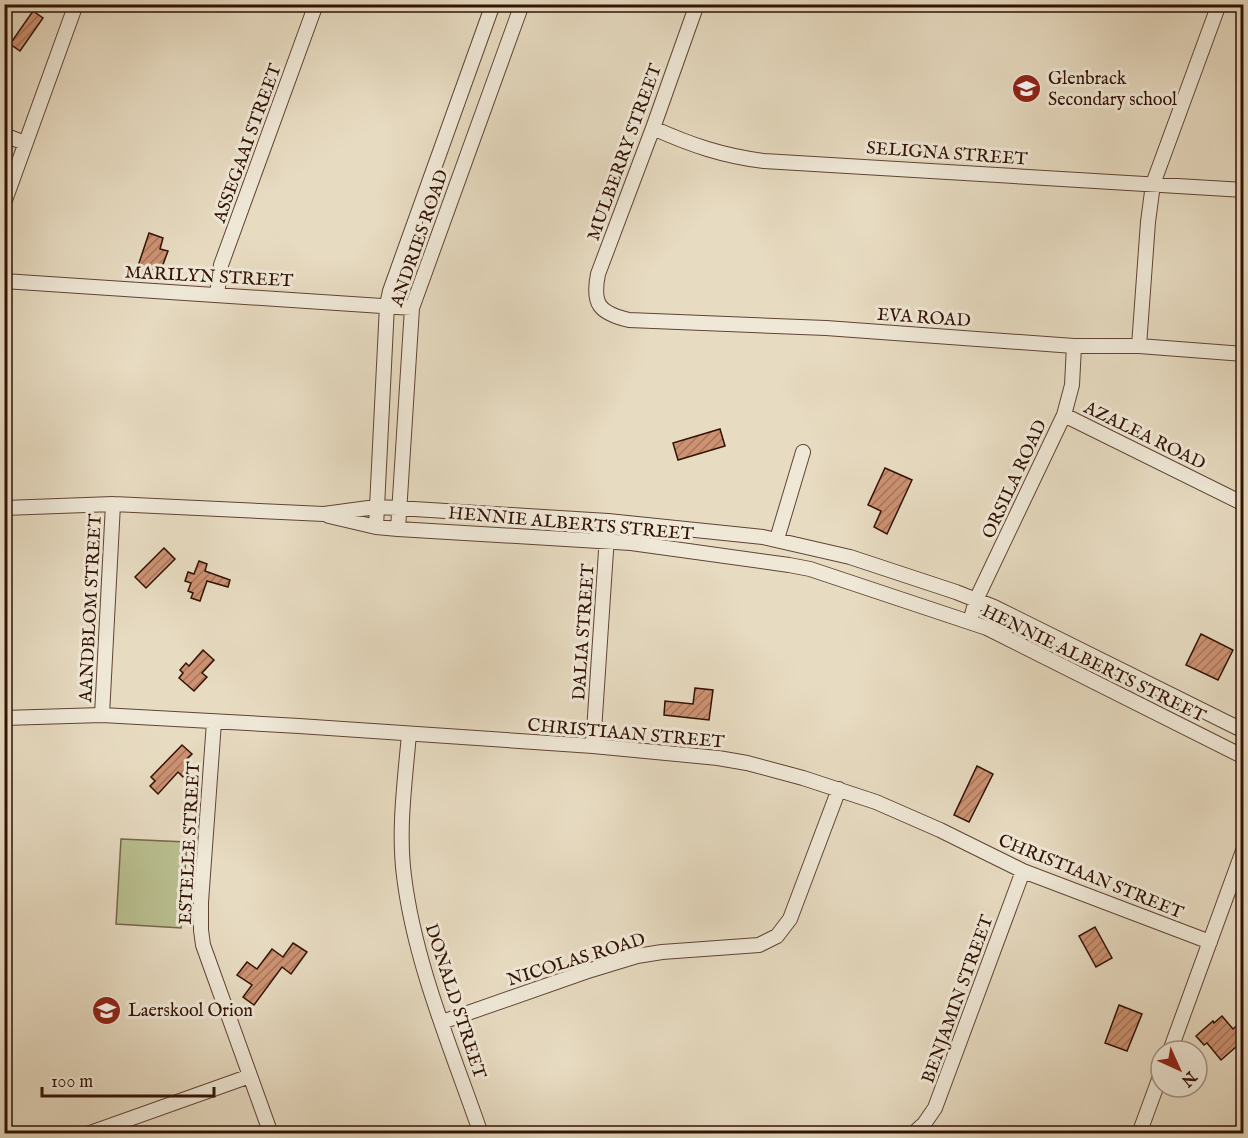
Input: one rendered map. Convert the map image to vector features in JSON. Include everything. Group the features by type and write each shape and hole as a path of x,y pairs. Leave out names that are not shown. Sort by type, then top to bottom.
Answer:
{"street":[{"path":"4,203 76,4"},
{"name":"ASSEGAAI STREET","path":"217,294 221,265 316,4"},
{"name":"ANDRIES ROAD","path":"376,527 387,305 390,291 493,4"},
{"name":"ANDRIES ROAD","path":"398,529 412,308 522,4"},
{"name":"MULBERRY STREET","path":"604,311 597,303 595,290 598,274 698,4"},
{"path":"1139,346 1153,184 1219,4"},
{"name":"SELIGNA STREET","path":"653,128 704,149 764,161 1244,190"},
{"path":"4,135 25,143"},
{"name":"MARILYN STREET","path":"4,281 412,308"},
{"name":"EVA ROAD","path":"604,311 614,317 629,320 826,328 1074,346 1139,346 1244,354"},
{"name":"ORSILA ROAD","path":"970,622 976,600 1064,415 1072,385 1074,346"},
{"name":"AZALEA ROAD","path":"1064,415 1244,504"},
{"path":"777,539 803,452"},
{"name":"HENNIE ALBERTS STREET","path":"4,508 113,504 324,514 376,507 608,521 777,539 875,565 976,600 1244,731"},
{"name":"AANDBLOM STREET","path":"102,715 113,504"},
{"name":"HENNIE ALBERTS STREET","path":"324,514 376,527 606,541 789,565 832,575 987,627 1244,757"},
{"name":"DALIA STREET","path":"593,746 608,521"},
{"name":"CHRISTIAAN STREET","path":"4,718 102,715 593,746 718,758 839,789 893,809 1023,871 1210,942"},
{"name":"ESTELLE STREET","path":"214,722 204,851 201,930 204,945 271,1134"},
{"name":"DONALD STREET","path":"410,734 402,806 401,844 404,875 420,958 482,1134"},
{"name":"NICOLAS ROAD","path":"442,1022 637,956 662,952 750,947 768,941 783,929 790,919 839,789"},
{"path":"1174,1039 1244,848"},
{"name":"BENJAMIN STREET","path":"913,1134 924,1124 938,1101 1023,871"},
{"path":"87,1134 250,1076"},
{"path":"1139,1134 1152,1099"}],"green space":[{"path":"121,839 187,842 181,928 116,924"}],"building":[{"path":"33,11 43,18 20,51 10,44"},
{"path":"149,233 163,238 160,249 168,251 162,267 154,265 150,276 136,272"},
{"path":"720,429 725,446 678,460 673,443"},
{"path":"885,468 912,480 887,534 874,527 881,511 868,505"},
{"path":"164,548 175,559 146,588 135,577"},
{"path":"199,561 207,564 205,571 230,580 228,587 207,581 200,601 191,598 193,593 188,591 191,583 185,581 188,572 194,574"},
{"path":"1201,634 1233,650 1218,680 1186,665"},
{"path":"203,650 214,660 202,673 207,677 194,691 179,678 183,673 180,670 186,663 189,666"},
{"path":"695,688 713,690 709,720 664,715 665,701 693,704"},
{"path":"182,745 192,754 184,762 192,768 183,777 178,772 158,794 150,786 155,781 151,777"},
{"path":"977,766 993,774 969,822 954,815"},
{"path":"1095,927 1112,958 1096,967 1079,936"},
{"path":"293,943 307,952 291,974 282,967 254,1005 243,997 252,985 237,975 247,962 257,969 272,949 283,957"},
{"path":"1119,1005 1142,1014 1127,1051 1105,1043"},
{"path":"1222,1016 1233,1029 1244,1019 1244,1040 1221,1060 1209,1045 1209,1039 1199,1039 1196,1036 1213,1021 1214,1023"}],"place":[{"name":"Glenbrack Secondary school","path":"1027,88"},
{"name":"Laerskool Orion","path":"107,1010"}]}
